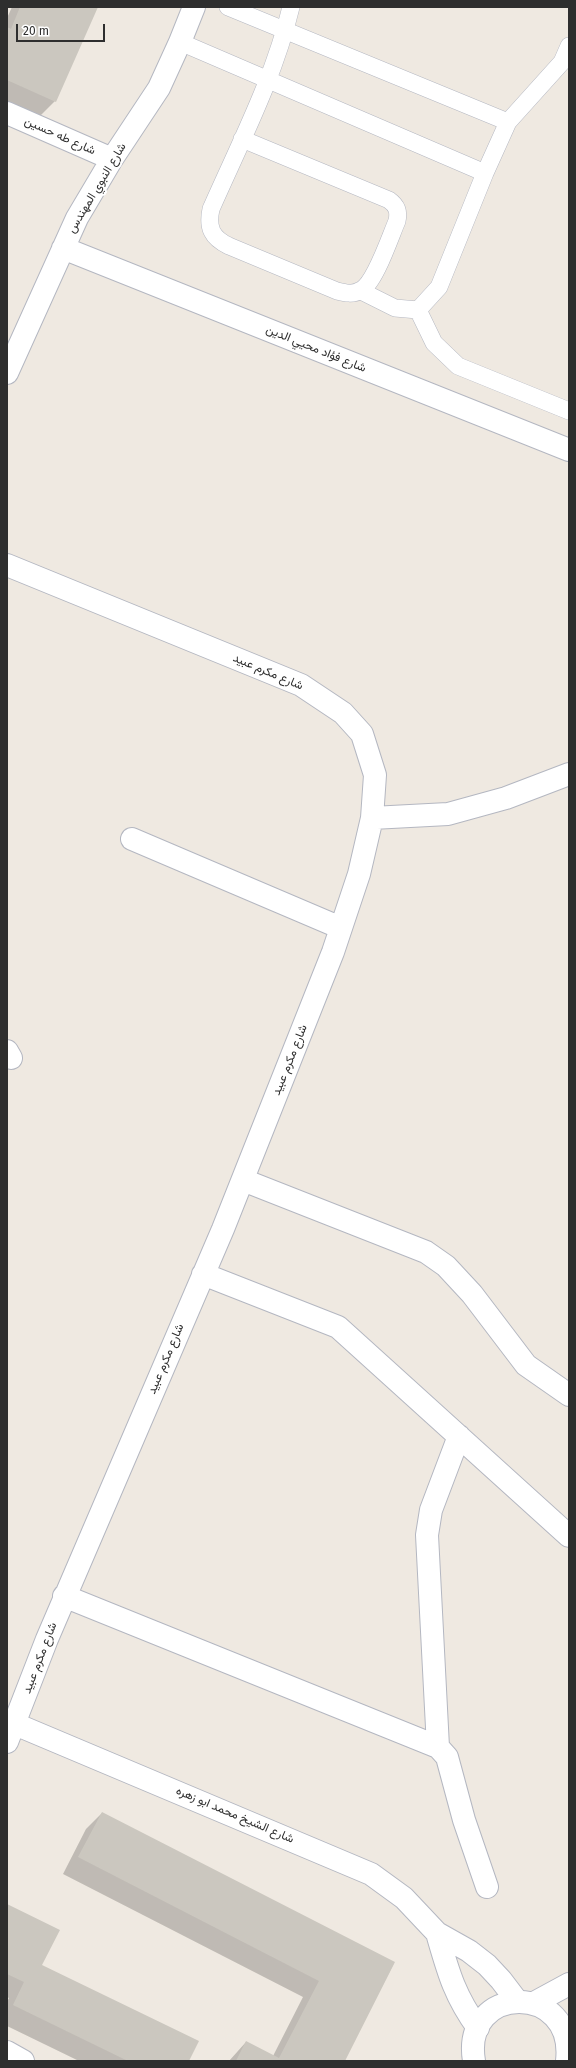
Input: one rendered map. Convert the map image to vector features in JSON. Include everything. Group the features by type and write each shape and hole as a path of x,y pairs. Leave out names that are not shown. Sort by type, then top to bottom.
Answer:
{"street":[{"name":"شارع النبوي المهندس","path":"7,373 77,218 112,158 159,88 194,7"},
{"name":"شارع طه حسين","path":"7,113 112,158"},
{"name":"شارع فؤاد محيي الدين","path":"63,248 569,450"},
{"name":"شارع مكرم عبيد","path":"7,565 301,685 344,714 362,734 375,776 372,818 359,874 341,928 243,1180 64,1596 11,1733"},
{"path":"372,818 448,814 506,798 569,774"},
{"path":"132,839 341,928"},
{"path":"243,1180 426,1252 446,1266 472,1294 526,1365 569,1395"},
{"path":"203,1274 338,1327 569,1536"},
{"path":"438,1747 427,1535 431,1510 459,1436"},
{"path":"64,1596 438,1747 447,1757 464,1820 487,1887"},
{"name":"شارع الشيخ محمد ابو زهره","path":"11,1733 371,1874 404,1898 437,1933 469,1950 487,1965 525,2002"},
{"name":"شارع الشيخ محمد ابو زهره","path":"437,1933 453,1988 463,2008 475,2044"},
{"path":"458,2061 475,2044 487,2014 501,2005 525,2002 569,1984"},
{"path":"525,2002 546,2008 556,2016 565,2032 569,2051 567,2061"},
{"path":"7,2052 23,2061"}],"lane":[{"path":"228,7 508,122"},
{"path":"242,139 389,200 396,205 399,213 397,221 370,283 361,291 349,294 337,291 229,246 219,241 211,232 208,221 211,209 268,80 291,7"},
{"path":"180,42 485,173"},
{"path":"418,310 438,287 485,173 508,122 558,66 569,46"},
{"path":"361,291 394,308 418,310"},
{"path":"418,310 434,343 458,366 569,411"}],"building":[{"path":"20,7 98,7 56,102 7,80 7,27 11,29"},
{"path":"102,1812 395,1962 345,2061 236,2061 246,2041 279,2058 319,1981 78,1857"},
{"path":"7,1904 60,1930 42,1965 199,2041 189,2061 128,2061 13,2005 24,1982 7,1974"}]}
